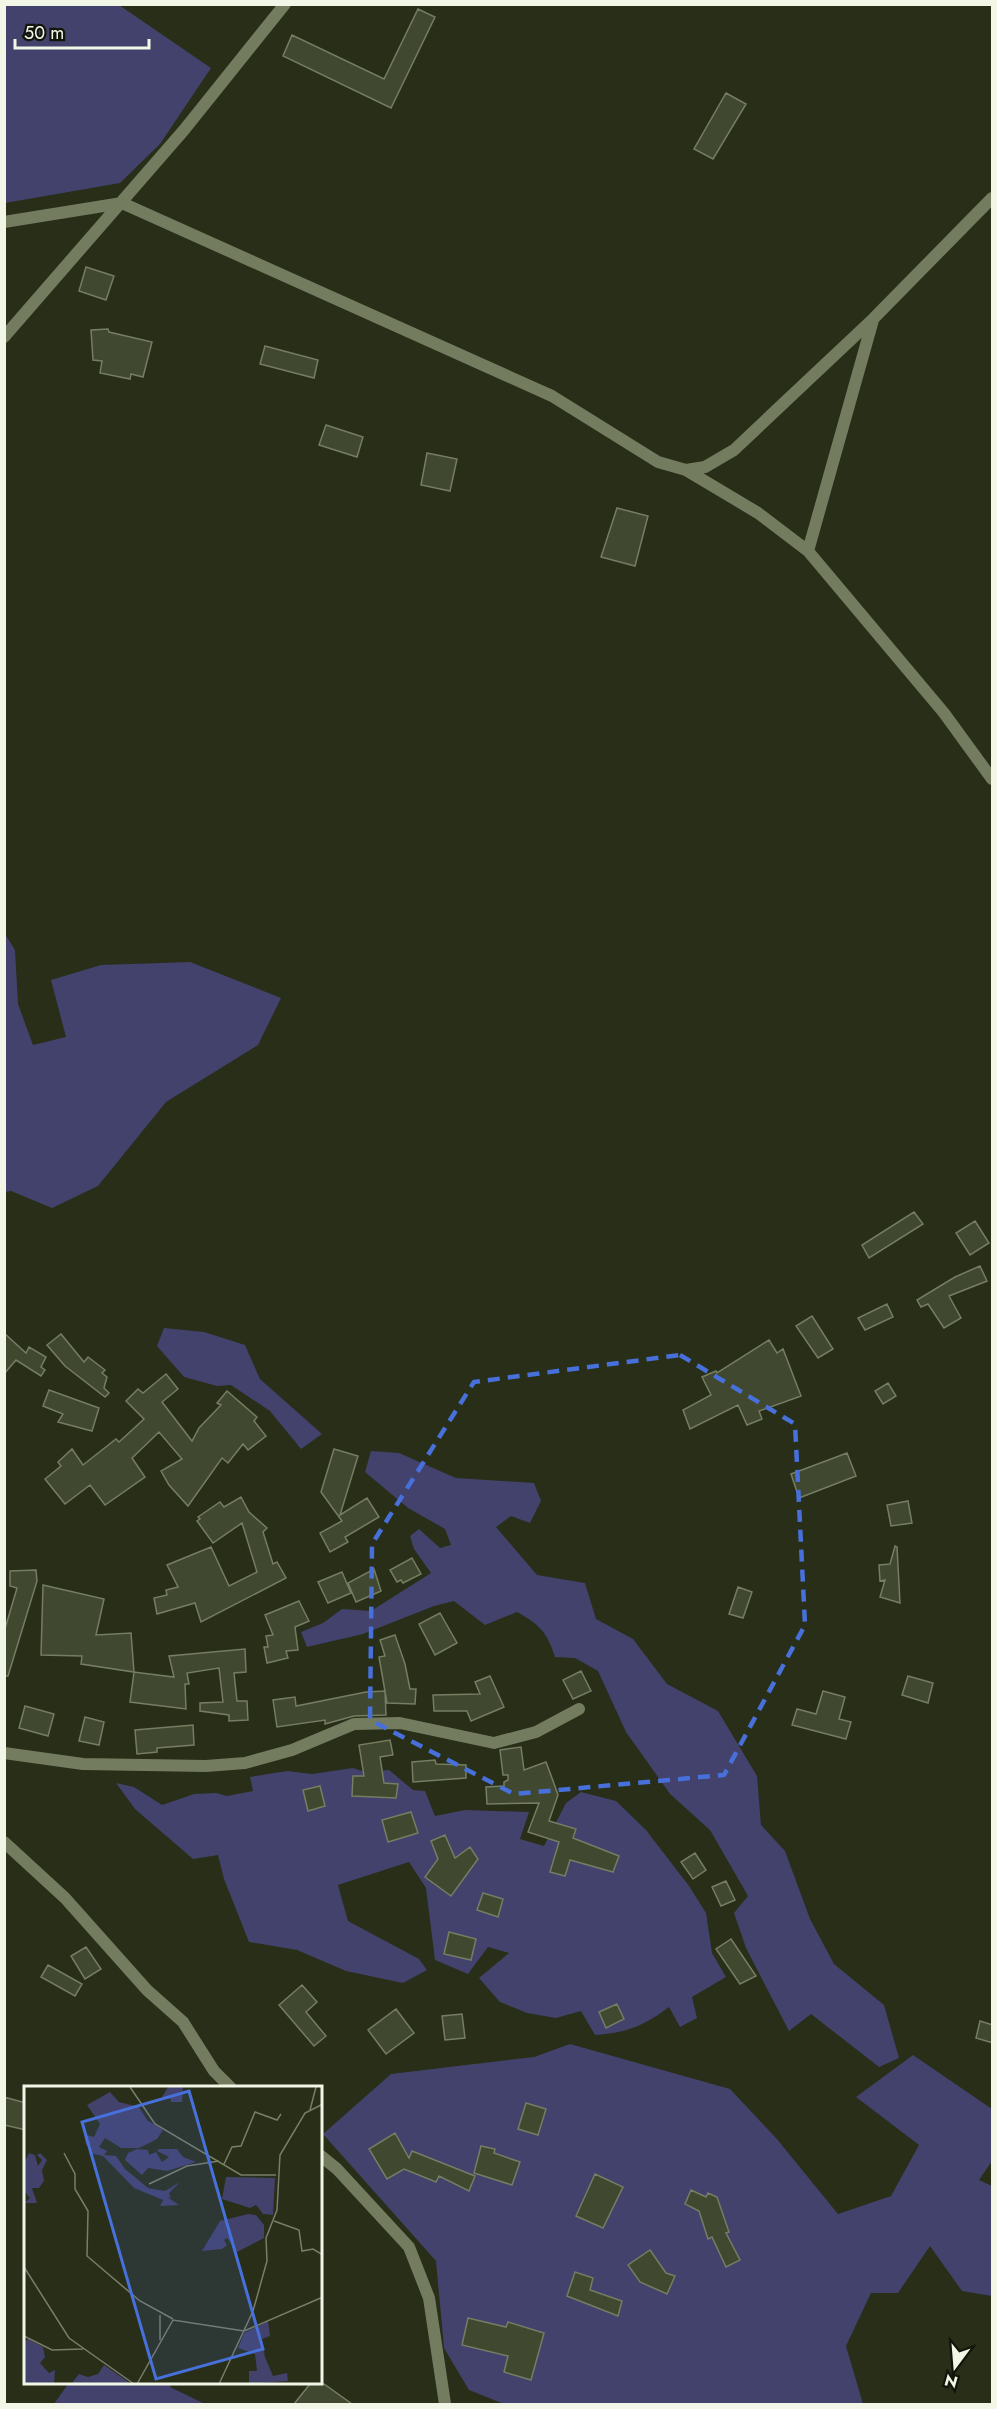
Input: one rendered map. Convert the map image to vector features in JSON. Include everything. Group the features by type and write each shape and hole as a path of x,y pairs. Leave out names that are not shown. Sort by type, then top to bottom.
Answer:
{"street":[{"path":"4,337 122,203 285,4"},
{"path":"686,470 705,468 734,450 873,319 993,198"},
{"path":"4,222 122,203 552,396 658,462 686,470 758,513 808,551 944,713 993,779"},
{"path":"808,551 873,319"},
{"path":"4,1752 83,1764 206,1766 245,1762 292,1750 354,1724 400,1723 494,1743 536,1732 579,1710"},
{"path":"4,1842 65,1898 147,1990 183,2022 209,2063 229,2086"},
{"path":"322,2157 337,2169 409,2247 429,2298 445,2404"}],"highlighted area":[{"path":"680,1355 795,1424 805,1625 724,1775 514,1794 370,1720 372,1544 474,1382"}],"shaded area":[{"path":"5,4 119,5 211,68 160,144 120,183 5,203"},
{"path":"5,934 15,950 18,1004 33,1045 66,1037 51,980 101,965 190,962 281,998 258,1045 166,1102 98,1186 52,1208 11,1191 5,1192"},
{"path":"164,1328 204,1332 245,1345 260,1379 322,1434 301,1449 270,1411 231,1385 217,1386 184,1377 157,1346"},
{"path":"371,1451 399,1453 456,1478 534,1483 541,1501 530,1523 511,1516 496,1527 537,1575 585,1583 596,1619 633,1639 667,1684 718,1711 757,1776 761,1825 785,1851 810,1919 834,1964 884,2005 899,2058 879,2067 811,2014 789,2031 746,1948 734,1913 748,1896 710,1830 670,1794 626,1732 598,1671 575,1658 555,1657 546,1635 532,1621 517,1612 485,1625 454,1601 434,1606 363,1634 307,1647 301,1632 323,1623 342,1609 371,1611 431,1573 414,1549 410,1536 419,1529 440,1548 451,1545 445,1529 408,1508 365,1472"},
{"path":"353,1768 365,1772 389,1770 413,1790 425,1791 435,1816 465,1810 529,1812 520,1839 544,1846 566,1803 581,1792 616,1801 646,1830 689,1886 706,1913 712,1953 726,1977 692,1997 697,2018 680,2027 669,2007 634,2027 595,2035 581,2011 556,2018 527,2013 500,2002 479,1978 509,1953 488,1947 468,1974 435,1960 426,1888 409,1862 338,1885 348,1921 419,1959 427,1970 403,1983 346,1971 297,1950 249,1942 224,1879 218,1855 193,1859 135,1809 116,1783 134,1787 162,1805 194,1794 216,1793 227,1796 253,1791 250,1777 287,1771 312,1774"},
{"path":"570,2044 730,2089 776,2138 838,2214 891,2196 919,2145 856,2097 913,2055 992,2109 992,2161 979,2180 992,2186 992,2296 962,2291 930,2246 898,2293 871,2293 846,2346 863,2404 504,2404 469,2390 444,2348 436,2261 323,2134 391,2074 534,2057"},
{"path":"67,2385 171,2385 170,2387 205,2404 54,2404"}],"building":[{"path":"418,9 435,17 391,108 283,56 292,35 384,79"},
{"path":"726,93 746,104 713,159 694,149"},
{"path":"86,267 114,276 106,300 79,291"},
{"path":"108,329 109,332 152,342 143,377 131,374 130,379 100,373 102,361 93,360 91,330"},
{"path":"265,346 318,360 314,378 260,364"},
{"path":"326,425 363,437 357,457 319,445"},
{"path":"427,453 457,459 450,491 421,485"},
{"path":"617,508 648,516 635,566 601,557"},
{"path":"914,1212 923,1224 869,1258 862,1245"},
{"path":"975,1221 989,1243 970,1255 956,1233"},
{"path":"980,1266 987,1281 949,1296 961,1318 944,1328 928,1304 921,1307 917,1300 955,1277"},
{"path":"887,1304 893,1317 865,1330 858,1318"},
{"path":"812,1316 833,1349 818,1358 796,1326"},
{"path":"4,1333 26,1353 29,1347 46,1357 41,1367 45,1370 41,1376 16,1360 4,1374"},
{"path":"61,1334 84,1362 88,1357 105,1370 102,1373 107,1377 104,1388 109,1393 105,1397 65,1366 47,1345"},
{"path":"769,1340 777,1353 783,1349 801,1396 759,1411 762,1419 747,1425 738,1405 690,1429 683,1410 711,1395 702,1377 716,1371 717,1373"},
{"path":"166,1374 178,1389 162,1402 192,1441 199,1428 221,1405 217,1403 227,1391 257,1417 254,1421 266,1436 248,1450 243,1444 228,1463 222,1458 188,1506 169,1485 161,1471 182,1459 159,1432 132,1458 145,1477 105,1505 90,1485 65,1504 45,1479 61,1466 58,1462 72,1449 83,1465 116,1439 119,1442 144,1419 126,1401 138,1389 143,1393"},
{"path":"888,1383 896,1396 883,1404 875,1391"},
{"path":"49,1390 99,1408 92,1431 58,1422 63,1414 43,1406"},
{"path":"334,1449 358,1456 340,1515 367,1498 379,1517 345,1537 348,1542 330,1552 320,1533 342,1521 321,1492"},
{"path":"847,1453 856,1476 799,1498 791,1474"},
{"path":"241,1497 249,1512 267,1528 263,1532 273,1564 277,1562 286,1578 201,1622 195,1603 157,1614 154,1598 167,1595 166,1590 178,1587 167,1565 211,1547 229,1586 257,1572 242,1523 213,1543 197,1521 200,1519 198,1517 220,1502 224,1507"},
{"path":"908,1501 912,1523 891,1526 887,1505"},
{"path":"895,1546 897,1547 900,1603 880,1597 885,1580 880,1581 879,1565 890,1564"},
{"path":"412,1558 421,1574 403,1583 401,1580 397,1582 390,1570"},
{"path":"374,1569 381,1591 356,1602 348,1583"},
{"path":"36,1570 37,1581 8,1676 4,1676 4,1632 17,1588 10,1586 10,1571"},
{"path":"342,1572 351,1593 328,1603 318,1582"},
{"path":"43,1585 104,1599 96,1635 131,1633 134,1672 81,1664 82,1656 41,1655"},
{"path":"738,1587 752,1592 743,1618 729,1614"},
{"path":"299,1601 309,1621 295,1627 298,1650 286,1651 288,1658 267,1663 264,1647 268,1647 266,1636 273,1635 265,1615"},
{"path":"440,1613 457,1643 435,1655 419,1624"},
{"path":"395,1635 405,1664 410,1689 416,1689 415,1704 387,1703 379,1657 385,1656 380,1640"},
{"path":"245,1649 246,1672 234,1673 237,1701 247,1701 248,1720 229,1721 229,1715 200,1711 200,1703 223,1702 219,1668 187,1673 189,1684 185,1684 186,1709 130,1702 134,1672 174,1677 169,1656"},
{"path":"581,1671 591,1691 573,1699 563,1680"},
{"path":"490,1676 504,1707 471,1721 467,1711 434,1711 433,1695 480,1694 475,1682"},
{"path":"908,1676 933,1683 928,1703 902,1695"},
{"path":"385,1691 386,1715 354,1716 325,1724 325,1720 277,1727 273,1700 295,1697 296,1706 366,1692"},
{"path":"823,1691 845,1697 839,1719 851,1722 846,1739 792,1725 797,1709 816,1714"},
{"path":"25,1706 54,1714 48,1736 19,1728"},
{"path":"85,1717 104,1722 99,1745 79,1741"},
{"path":"193,1725 194,1745 157,1748 157,1752 137,1754 135,1730"},
{"path":"390,1740 393,1755 380,1757 384,1783 398,1784 396,1798 352,1796 353,1776 364,1776 359,1745"},
{"path":"521,1747 524,1770 546,1762 558,1795 549,1821 576,1829 573,1838 619,1856 613,1872 570,1860 565,1876 550,1872 559,1842 528,1832 539,1803 487,1804 486,1787 504,1786 504,1782 508,1780 508,1775 503,1775 500,1750"},
{"path":"435,1760 436,1764 466,1765 466,1778 413,1782 412,1762"},
{"path":"320,1786 325,1806 308,1811 303,1790"},
{"path":"411,1812 418,1833 388,1842 382,1820"},
{"path":"445,1835 455,1858 470,1847 478,1859 451,1896 425,1877 438,1859 431,1841"},
{"path":"695,1853 706,1870 693,1879 681,1862"},
{"path":"726,1881 735,1900 721,1906 712,1887"},
{"path":"483,1893 503,1899 498,1917 477,1910"},
{"path":"449,1932 476,1939 471,1960 444,1954"},
{"path":"731,1939 756,1976 740,1984 716,1949"},
{"path":"86,1947 101,1969 85,1979 71,1956"},
{"path":"48,1965 82,1984 75,1996 41,1977"},
{"path":"302,1985 317,2002 306,2012 326,2036 314,2046 279,2005"},
{"path":"617,2004 624,2019 606,2028 599,2012"},
{"path":"396,2009 414,2033 386,2054 368,2030"},
{"path":"462,2014 465,2038 445,2040 442,2016"},
{"path":"980,2021 993,2025 993,2043 976,2038"},
{"path":"4,2097 24,2102 24,2130 4,2125"},
{"path":"526,2103 546,2109 538,2135 518,2129"},
{"path":"395,2133 409,2158 412,2151 475,2176 469,2191 439,2176 436,2182 404,2169 387,2179 369,2149"},
{"path":"481,2146 495,2149 494,2153 520,2162 512,2185 474,2173"},
{"path":"595,2174 623,2187 603,2228 576,2216"},
{"path":"691,2190 706,2197 708,2193 717,2197 729,2232 726,2233 740,2260 726,2267 712,2237 708,2239 699,2211 685,2204"},
{"path":"650,2250 666,2273 675,2276 667,2294 640,2282 628,2265"},
{"path":"575,2272 593,2278 590,2290 622,2301 618,2316 567,2296"},
{"path":"468,2318 506,2327 508,2322 544,2333 531,2380 504,2372 508,2356 462,2345"},
{"path":"324,2384 352,2404 294,2404 309,2385"}]}
